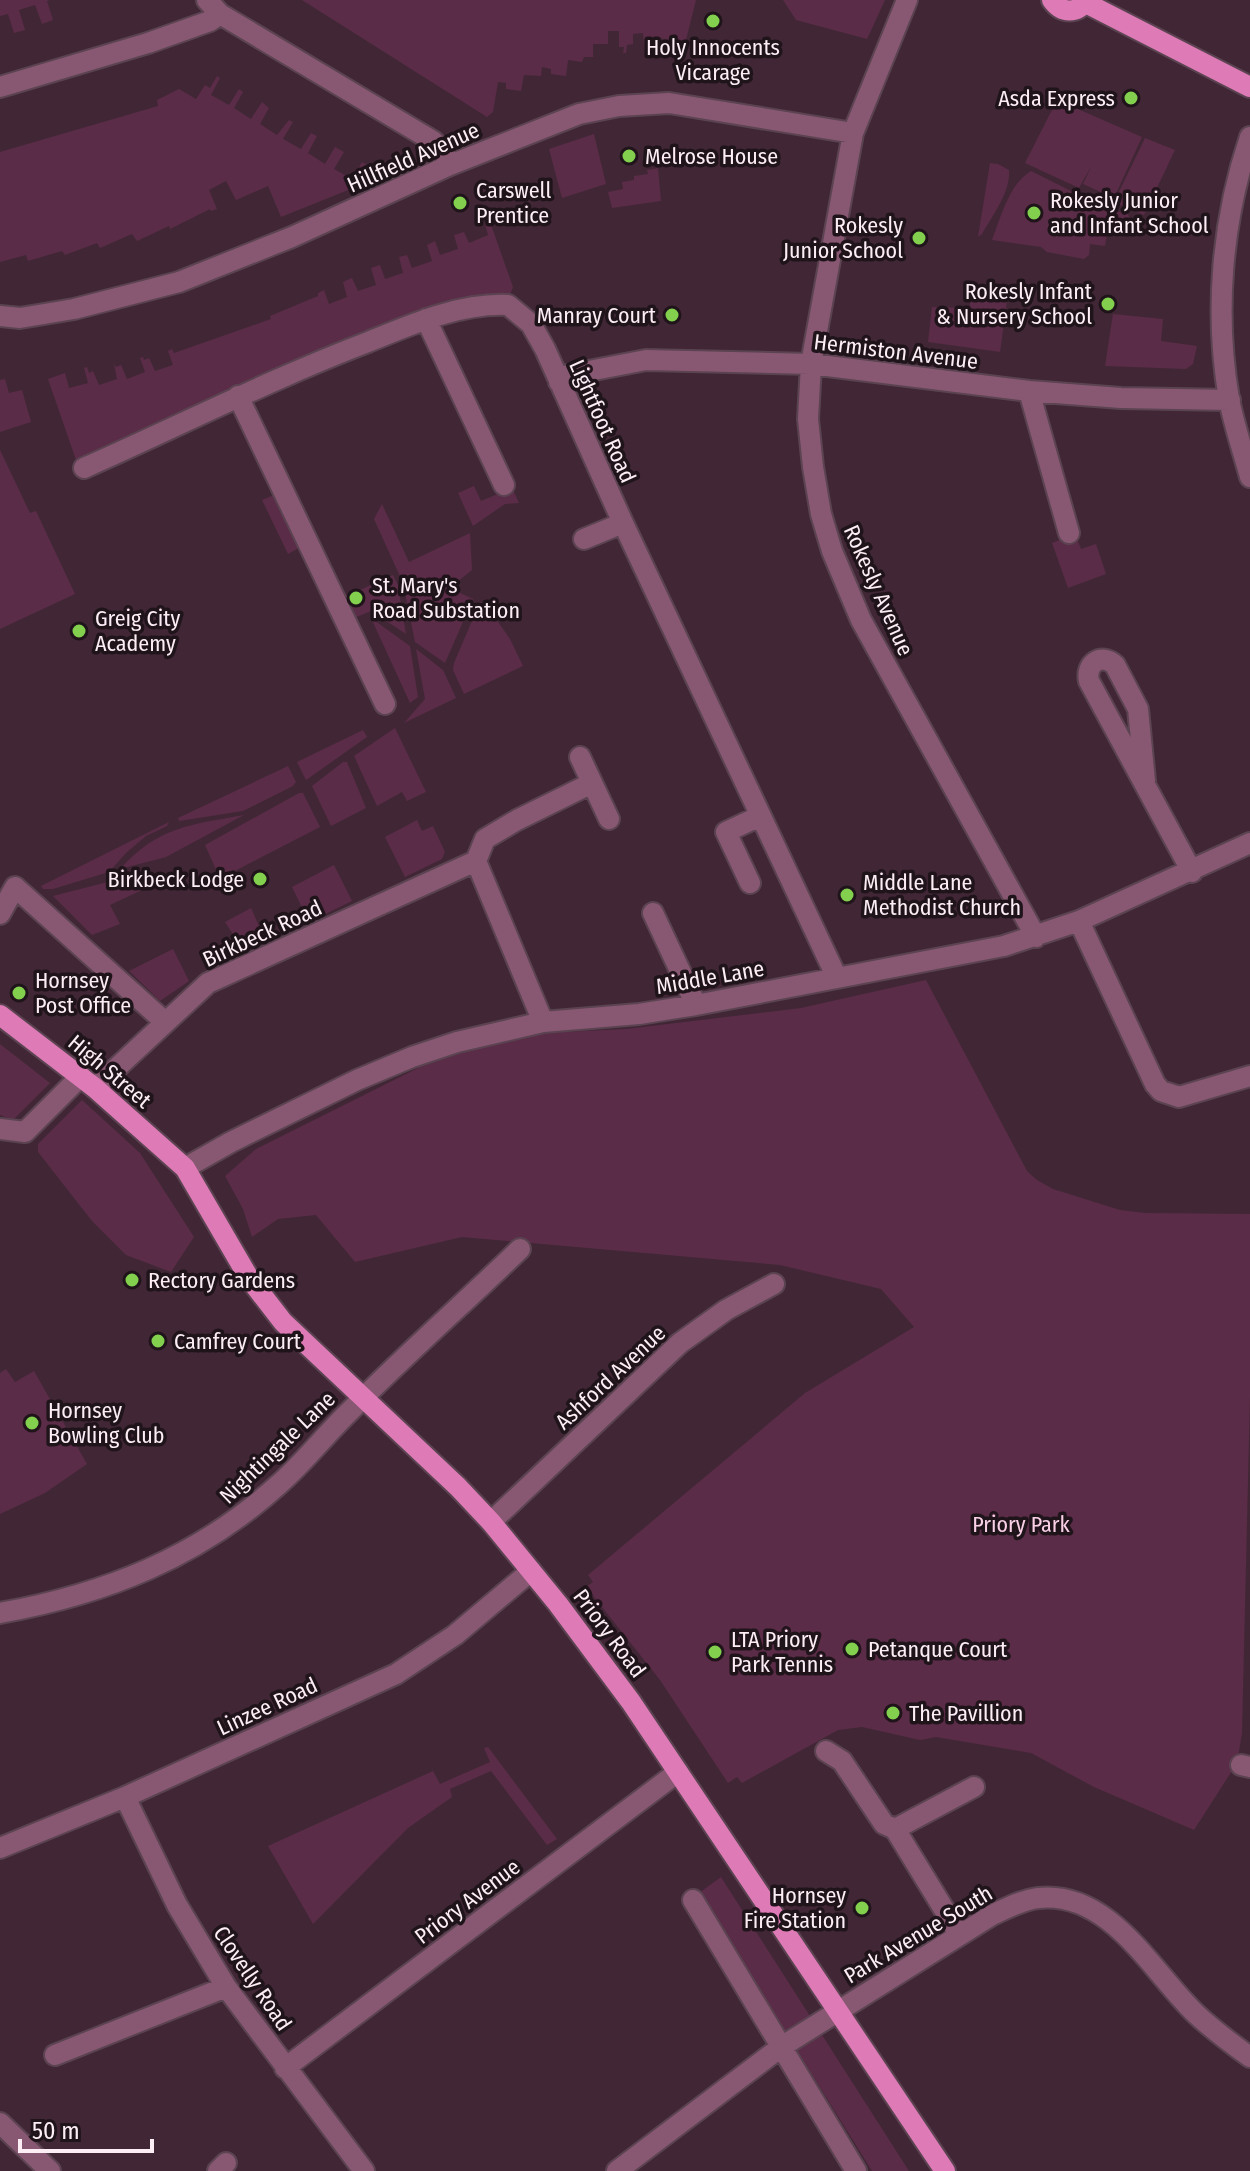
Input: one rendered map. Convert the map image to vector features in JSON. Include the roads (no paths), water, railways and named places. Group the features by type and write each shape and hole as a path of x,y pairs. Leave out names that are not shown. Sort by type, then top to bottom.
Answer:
{"main road":[{"path":"1052,0 1061,9 1069,11 1081,8 1086,2 1250,87"},
{"name":"High Street","path":"0,1015 88,1082 185,1168"},
{"name":"Priory Road","path":"185,1168 249,1278 283,1322 491,1522 612,1674 945,2171"}],"street":[{"name":"Rokesly Avenue","path":"907,0 853,133 811,364 808,419 813,467 821,514 832,551 861,620 1036,937"},
{"path":"0,87 210,21 213,7 433,141 444,152 450,165"},
{"name":"Hillfield Avenue","path":"0,316 20,318 74,309 179,282 292,237 450,165 579,114 644,103 669,103 853,133"},
{"path":"1250,137 1230,209 1221,294 1222,338 1230,400 1250,477"},
{"name":"Lightfoot Road","path":"84,468 299,368 426,319 483,306 508,305 531,324 837,978"},
{"path":"426,319 504,485"},
{"name":"Hermiston Avenue","path":"559,382 568,375 646,360 811,364 1029,391 1121,398 1230,400"},
{"path":"1029,391 1069,533"},
{"path":"238,396 385,704"},
{"path":"584,539 623,523"},
{"path":"1145,781 1138,709 1115,665 1101,659 1090,665 1087,671 1089,681 1192,872"},
{"path":"580,757 609,819"},
{"path":"543,1022 476,861 485,839 592,783"},
{"path":"750,883 726,832 760,816"},
{"name":"Middle Lane","path":"185,1168 302,1106 412,1057 457,1042 543,1022 639,1014 696,1005 1036,937 1192,872 1250,843"},
{"name":"Birkbeck Road","path":"88,1082 165,1022 208,983 476,861"},
{"path":"0,914 15,887 165,1022"},
{"path":"653,913 696,1005"},
{"path":"1079,921 1161,1091 1179,1097 1250,1076"},
{"path":"0,1129 25,1132 88,1082"},
{"name":"Nightingale Lane","path":"0,1613 104,1589 152,1569 231,1524 279,1485 364,1398 520,1249"},
{"name":"Ashford Avenue","path":"491,1522 680,1343 726,1310 774,1284"},
{"name":"Linzee Road","path":"0,1848 125,1797 396,1674 455,1635 531,1571"},
{"path":"826,1751 842,1761 884,1824 895,1829 959,1934"},
{"name":"Priory Avenue","path":"285,2068 678,1772"},
{"path":"895,1829 974,1787"},
{"name":"Clovelly Road","path":"125,1797 177,1905 226,1987 364,2171"},
{"name":"Park Avenue South","path":"617,2171 781,2047 838,2010 959,1934 1018,1903 1039,1898 1072,1901 1105,1916 1196,2014 1250,2057"},
{"path":"693,1900 856,2171"},
{"path":"55,2055 226,1987"},
{"path":"0,2123 50,2171"}],"place":[{"name":"Holy Innocents Vicarage","path":"713,21"},
{"name":"Asda Express","path":"1131,98"},
{"name":"Melrose House","path":"629,156"},
{"name":"Carswell Prentice","path":"460,203"},
{"name":"Rokesly Junior and Infant School","path":"1034,213"},
{"name":"Rokesly Junior School","path":"919,238"},
{"name":"Rokesly Infant & Nursery School","path":"1108,304"},
{"name":"Manray Court","path":"672,315"},
{"name":"St. Mary's Road Substation","path":"356,598"},
{"name":"Greig City Academy","path":"79,631"},
{"name":"Birkbeck Lodge","path":"260,879"},
{"name":"Middle Lane Methodist Church","path":"847,895"},
{"name":"Hornsey Post Office","path":"19,993"},
{"name":"Rectory Gardens","path":"132,1280"},
{"name":"Camfrey Court","path":"158,1341"},
{"name":"Hornsey Bowling Club","path":"32,1423"},
{"name":"Petanque Court","path":"852,1649"},
{"name":"LTA Priory Park Tennis","path":"715,1652"},
{"name":"The Pavillion","path":"893,1713"},
{"name":"Hornsey Fire Station","path":"862,1908"}],"park label":[{"name":"Priory Park","path":"1021,1524"}]}
